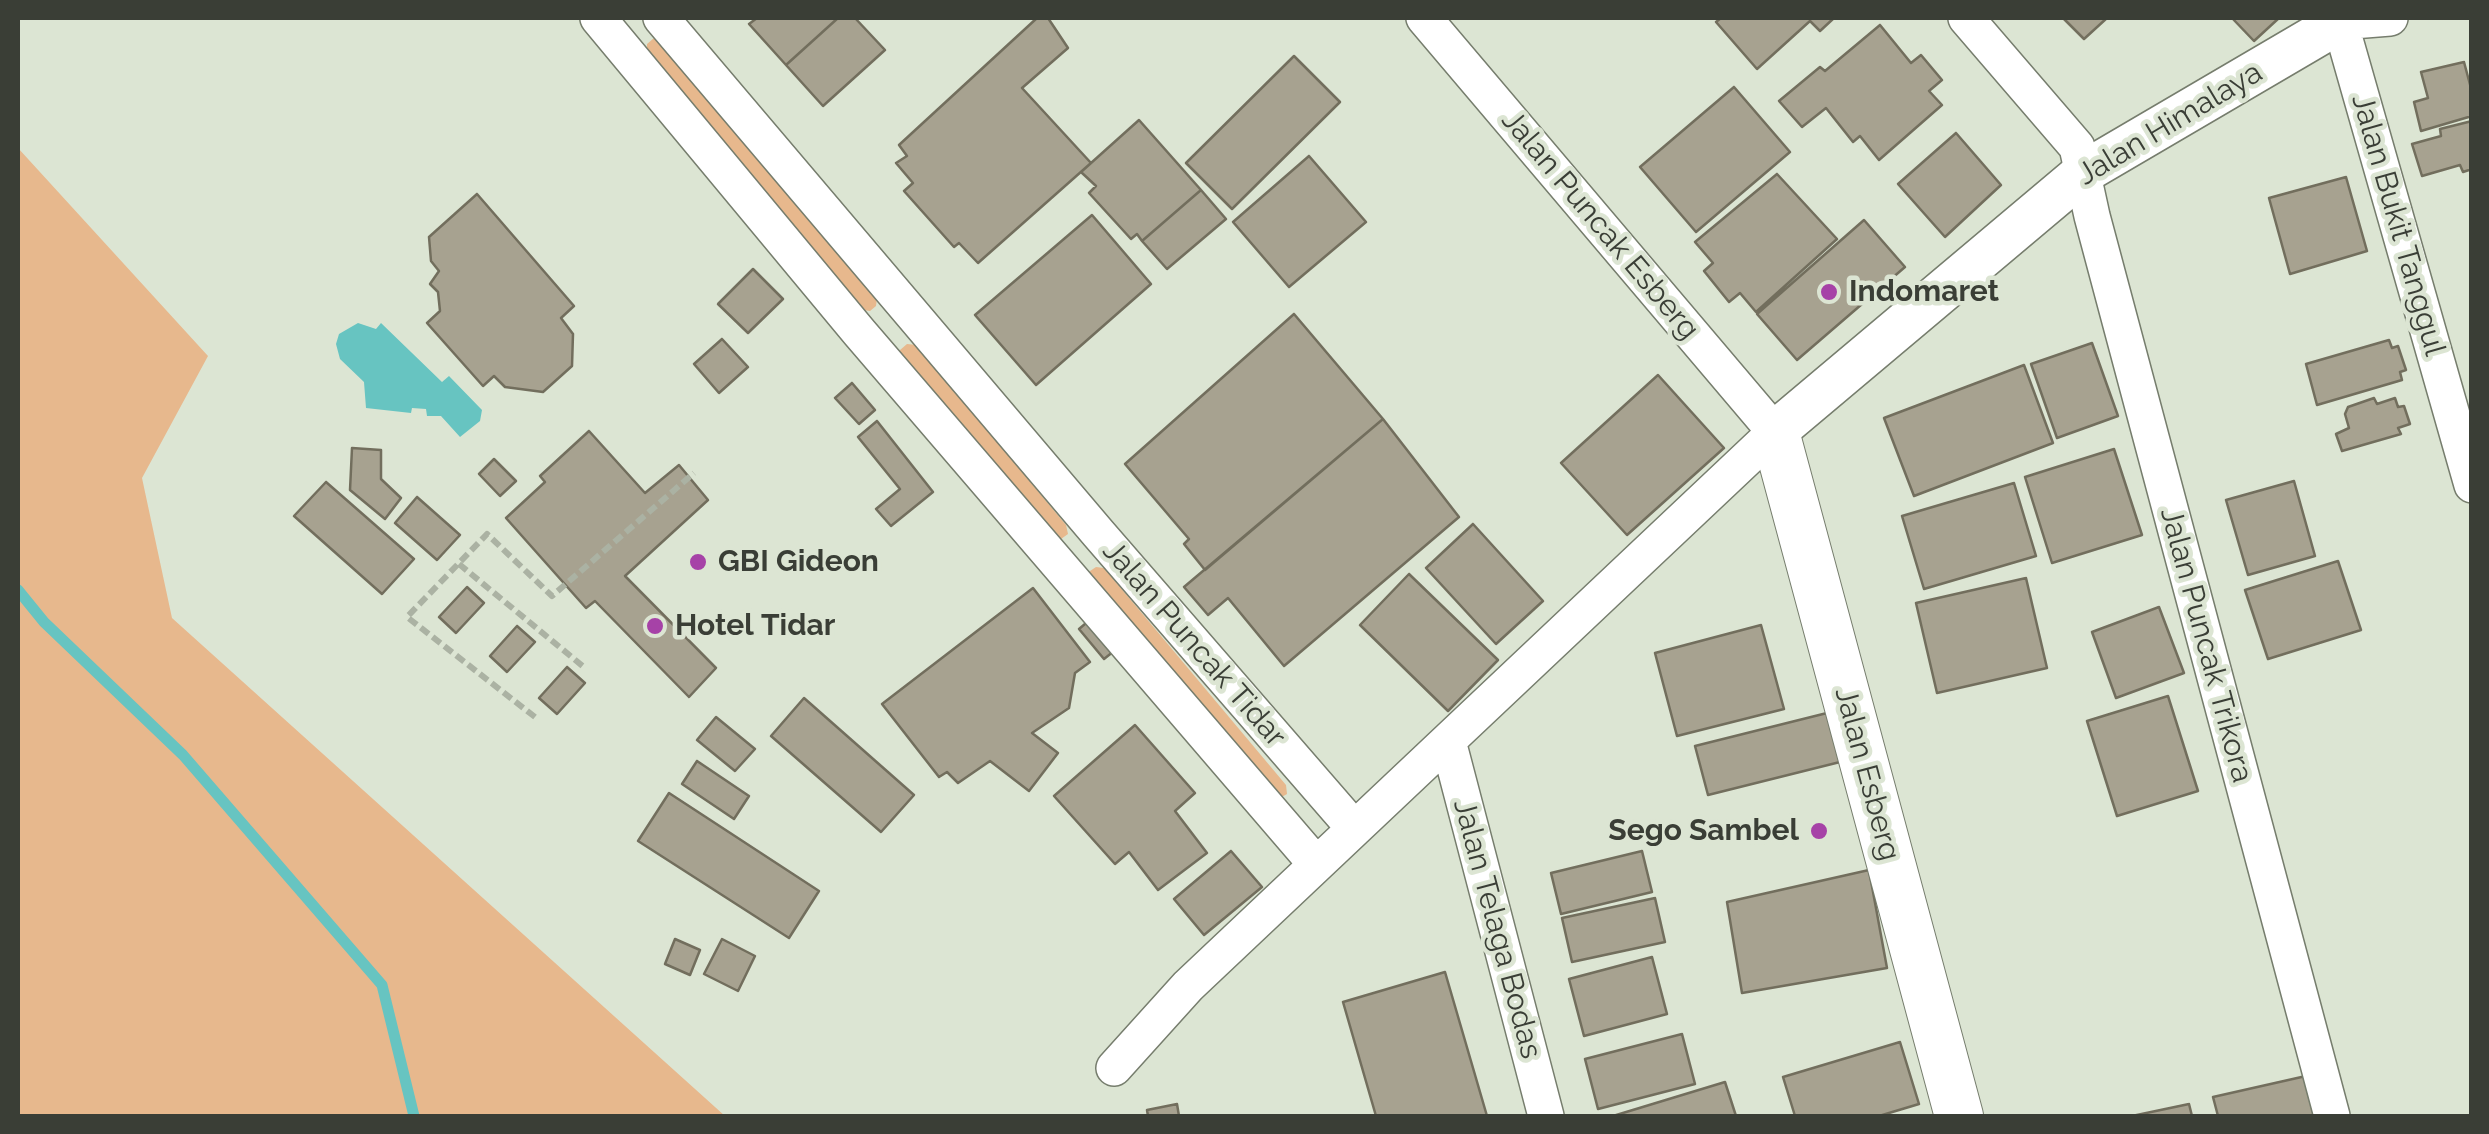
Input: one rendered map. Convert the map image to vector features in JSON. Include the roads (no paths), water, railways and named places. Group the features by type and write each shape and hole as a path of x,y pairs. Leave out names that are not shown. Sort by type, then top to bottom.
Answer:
{"main road":[{"name":"Jalan Esberg","path":"1775,432 1959,1116"}],"street":[{"name":"Jalan Puncak Tidar","path":"598,18 870,344 1316,864"},
{"name":"Jalan Puncak Tidar","path":"662,18 1098,533 1354,828"},
{"name":"Jalan Puncak Esberg","path":"1424,18 1775,432"},
{"name":"Jalan Puncak Trikora","path":"1966,18 2077,147 2092,216 2332,1116"},
{"path":"2340,20 2390,18"},
{"name":"Jalan Himalaya","path":"1775,432 2084,172 2340,20"},
{"name":"Jalan Bukit Tanggul","path":"2340,20 2472,486"},
{"path":"870,344 909,311"},
{"path":"1114,1068 1188,986 1775,432"},
{"path":"1060,565 1098,533"},
{"name":"Jalan Telaga Bodas","path":"1448,742 1546,1116"}],"water":[{"path":"358,323 376,329 381,323 442,382 449,376 482,410 480,421 460,437 441,416 427,416 426,409 412,408 411,413 366,408 364,382 340,359 336,344 339,334"}],"waterway":[{"path":"18,590 44,622 183,755 382,985 414,1116"}],"place":[{"name":"Indomaret","path":"1829,292"},
{"name":"GBI Gideon","path":"698,562"},
{"name":"Hotel Tidar","path":"655,626"},
{"name":"Sego Sambel","path":"1819,831"}]}
